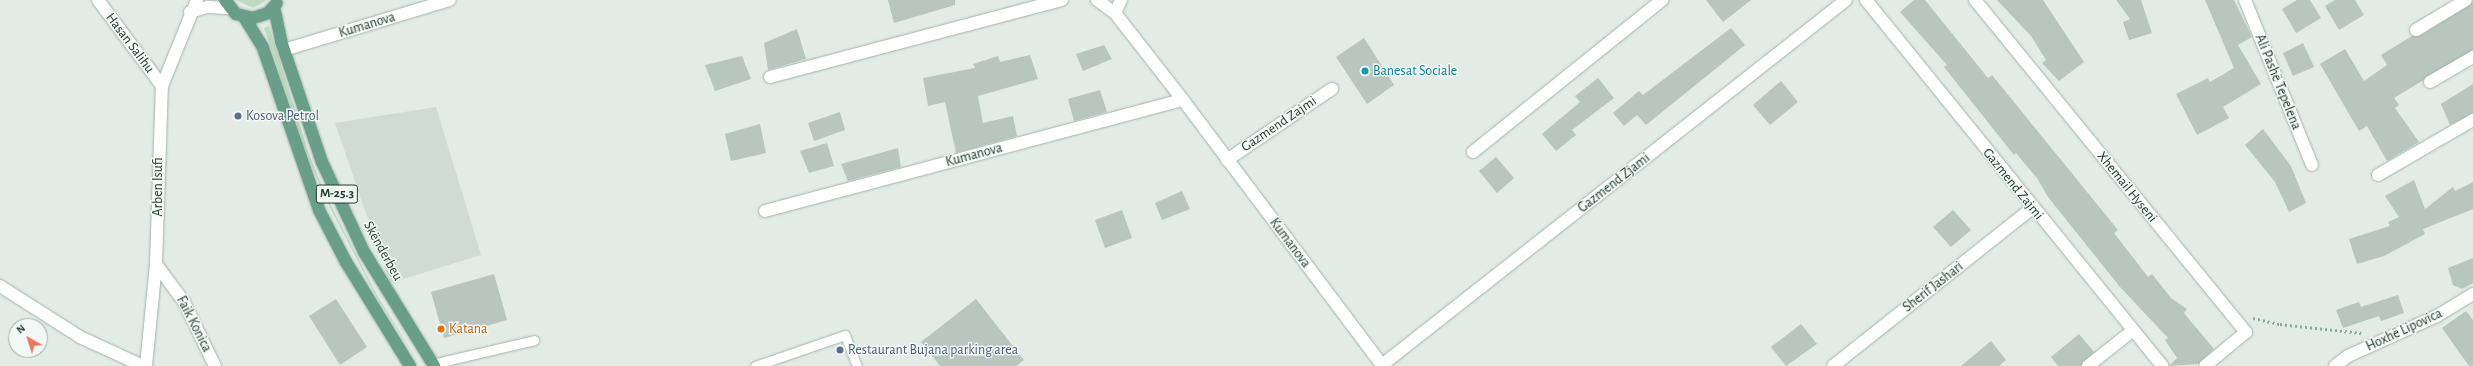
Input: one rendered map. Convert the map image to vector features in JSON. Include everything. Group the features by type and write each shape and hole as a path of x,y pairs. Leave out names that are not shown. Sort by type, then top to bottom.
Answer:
{"main road":[{"name":"M-25.3","path":"228,4 244,17 263,48 319,210 346,262 410,366"},
{"name":"Skënderbeu","path":"276,4 284,50 322,162 364,252 433,365"},
{"name":"M-25.3","path":"244,17 261,17 276,4"}],"street":[{"name":"Hasan Salihu","path":"98,0 162,86"},
{"name":"Arben Isufi","path":"144,366 156,264 162,86 190,12 197,0"},
{"name":"Kumanova","path":"284,50 450,0"},
{"path":"770,77 1062,0"},
{"name":"Kumanova","path":"1097,0 1115,13 1183,100 1382,366"},
{"path":"1115,13 1121,0"},
{"path":"1473,152 1662,0"},
{"name":"Gazmend Zjami","path":"1382,366 1846,0"},
{"name":"Gazmend Zajmi","path":"1866,0 2032,208 2162,366"},
{"name":"Xhemail Hyseni","path":"1975,0 2246,332 2205,366"},
{"name":"Ali Pashë Tepelena","path":"2245,0 2312,164"},
{"path":"2416,30 2466,0"},
{"path":"190,12 228,4"},
{"path":"2430,82 2473,56"},
{"name":"Gazmend Zajmi","path":"1227,160 1332,89"},
{"name":"Kumanova","path":"765,211 1183,100"},
{"path":"2378,175 2473,120"},
{"name":"Sherif Jashari","path":"1833,366 2032,208"},
{"name":"Faik Konica","path":"156,264 184,302 216,366"},
{"path":"0,286 80,337 144,366"},
{"name":"Hoxhë Lipovica","path":"2335,366 2348,356 2380,343 2436,316 2473,294"},
{"path":"2088,366 2132,331"}],"lane":[{"path":"755,366 845,335 857,366"},
{"path":"433,365 534,340"}],"path":[{"path":"2247,316 2280,324 2359,332 2380,343"}],"shaded area":[{"path":"436,107 481,255 390,283 335,123"}],"green space":[{"path":"236,0 267,0 253,8"},
{"path":"269,26 309,154 327,198 378,297 421,366 377,298 325,198 307,154 264,28"}],"building":[{"path":"888,0 955,0 955,5 894,23"},
{"path":"1706,0 1751,0 1723,22"},
{"path":"1914,0 1925,0 1988,78 1992,75 2118,230 2114,233 2148,277 2152,274 2171,298 2187,309 2184,313 2214,349 2198,364 2169,366 2177,358 2165,340 2168,338 2120,287 2048,197 2037,178 2016,153 2014,155 1944,67 1947,65 1900,12"},
{"path":"1997,0 2043,0 2084,62 2059,81 2042,63 2046,60 2031,36"},
{"path":"2116,0 2141,0 2152,33 2129,40 2123,22 2130,19"},
{"path":"2205,0 2234,0 2252,37 2238,45 2261,84 2223,107 2229,118 2197,135 2176,94 2208,78 2210,82 2234,68"},
{"path":"2297,0 2310,0 2321,18 2296,33 2282,9"},
{"path":"2335,0 2355,0 2364,15 2339,30 2325,6"},
{"path":"2473,2 2473,50 2394,98 2399,105 2395,108 2419,142 2387,161 2367,126 2359,131 2320,64 2345,49 2364,81 2387,65 2381,55 2412,36 2420,36"},
{"path":"1731,28 1745,45 1646,125 1637,115 1624,126 1613,113 1639,91 1643,95"},
{"path":"797,29 806,59 768,70 764,43"},
{"name":"Banesat Sociale","path":"1364,38 1394,85 1367,104 1336,57"},
{"path":"2303,43 2314,67 2293,76 2283,53"},
{"path":"1104,45 1112,59 1083,71 1076,54"},
{"path":"1030,55 1038,79 978,96 983,123 1013,116 1017,136 956,153 945,102 928,106 923,78 975,68 973,64 998,56 1000,62"},
{"path":"742,56 751,79 715,91 705,65"},
{"path":"1598,78 1614,98 1572,130 1576,135 1556,151 1542,134 1580,102 1575,96"},
{"path":"1781,81 1798,102 1770,125 1753,105"},
{"path":"2473,84 2473,113 2450,125 2441,104"},
{"path":"1100,90 1107,112 1074,121 1068,99"},
{"path":"840,112 845,130 814,141 808,123"},
{"path":"760,124 766,153 731,161 725,134"},
{"path":"2263,129 2291,166 2306,203 2289,212 2275,182 2245,145"},
{"path":"827,143 834,166 809,173 800,151"},
{"path":"898,148 901,167 848,181 841,164"},
{"path":"1496,157 1514,178 1497,193 1479,171"},
{"path":"2414,180 2425,209 2453,187 2455,191 2473,182 2473,209 2423,229 2425,234 2384,256 2357,264 2349,239 2390,226 2388,222 2399,217 2385,196"},
{"path":"1182,191 1190,209 1162,220 1155,203"},
{"path":"1122,210 1132,238 1105,248 1095,220"},
{"path":"1953,210 1971,230 1951,247 1933,227"},
{"path":"2473,258 2473,283 2462,289 2453,285 2448,268"},
{"path":"494,274 507,320 444,338 431,292"},
{"path":"2398,295 2404,313 2381,321 2379,316 2343,328 2336,310 2359,302 2361,307"},
{"path":"336,299 367,347 340,365 309,316"},
{"path":"976,299 1024,360 1016,366 940,366 921,342"},
{"path":"2466,311 2473,320 2473,366 2469,366 2442,328"},
{"path":"1801,324 1817,344 1786,366 1771,347"},
{"path":"2079,334 2094,352 2081,366 2058,366 2051,357"},
{"path":"1991,341 2006,360 1999,366 1961,366"}],"place":[{"name":"Banesat Sociale","path":"1365,71"},
{"name":"Kosova Petrol","path":"238,116"},
{"name":"Katana","path":"441,329"},
{"name":"Restaurant Bujana parking area","path":"840,350"}]}
